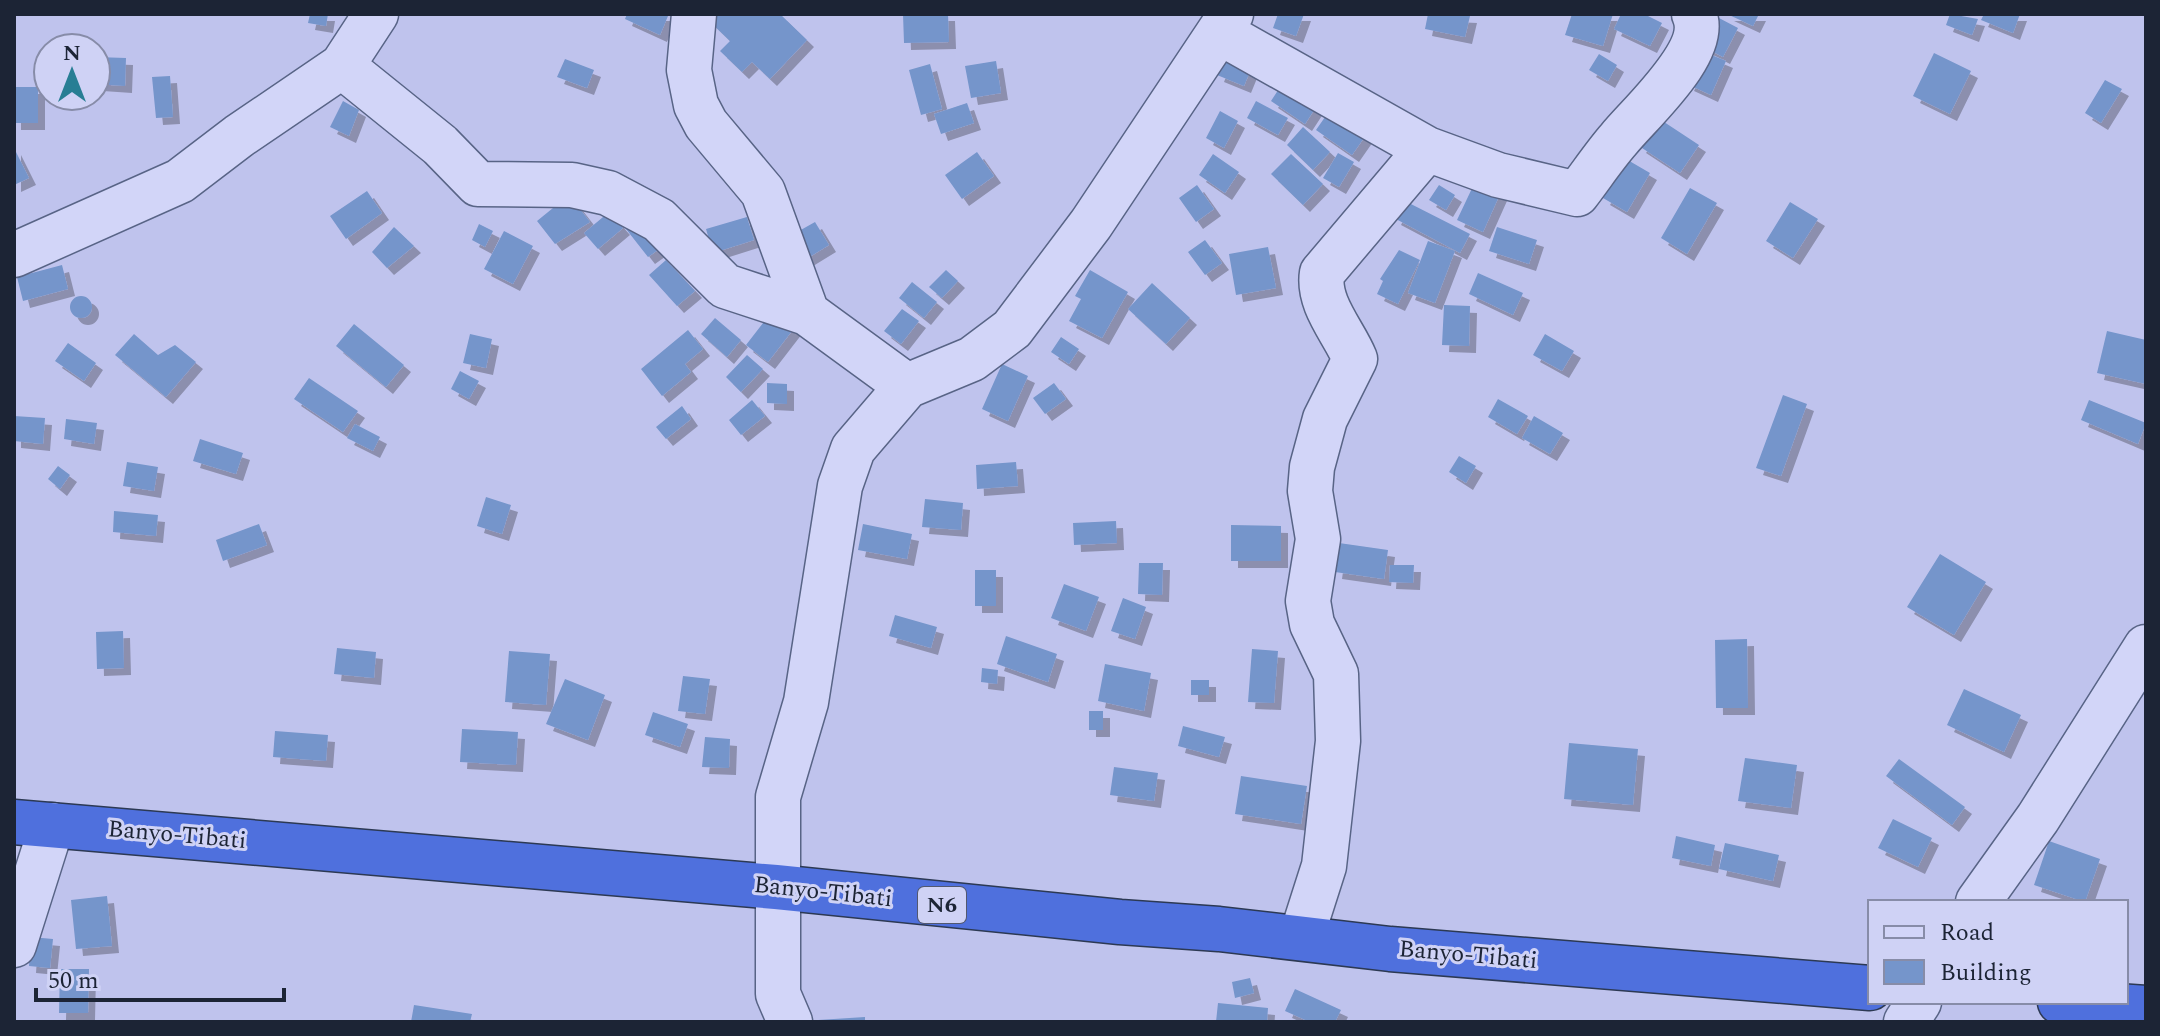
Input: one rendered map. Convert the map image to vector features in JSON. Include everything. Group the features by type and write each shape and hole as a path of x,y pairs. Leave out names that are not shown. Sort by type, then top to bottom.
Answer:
{"highway":[{"name":"Banyo-Tibati","path":"33,823 776,887 1390,949 1868,988"},
{"path":"2089,1004 2146,1008"}],"street":[{"path":"14,255 180,181 239,136 342,66 376,14"},
{"path":"694,14 689,70 696,105 706,124 763,192 807,313"},
{"path":"790,1022 778,994 778,797 806,702 840,486 853,449 907,386 972,359 1012,329 1091,224 1226,24 1427,149 1498,175 1577,194 1617,141 1679,69 1695,36 1696,15"},
{"path":"342,66 440,145 478,184 572,185 608,193 659,220 725,286 807,313 907,386"},
{"path":"1301,938 1324,866 1338,741 1336,674 1312,624 1308,601 1318,539 1310,491 1312,467 1325,419 1355,359 1330,311 1320,282 1322,273 1427,149"},
{"path":"1979,900 2038,818 2146,647"},
{"path":"14,945 33,823"},
{"path":"1906,1022 1918,1004"}],"building":[{"path":"310,14 328,14 326,26 308,23"},
{"path":"627,14 668,16 660,35 625,19"},
{"path":"702,14 780,14 807,40 770,79 752,62 742,72 720,51 730,41"},
{"path":"903,14 948,14 949,42 904,43"},
{"path":"1278,14 1304,14 1296,36 1273,28"},
{"path":"1428,14 1470,16 1465,37 1425,29"},
{"path":"1572,14 1613,14 1603,46 1565,35"},
{"path":"1621,14 1644,14 1662,23 1650,46 1614,29"},
{"path":"1727,14 1759,14 1753,26"},
{"path":"1950,14 1978,19 1972,35 1946,25"},
{"path":"1984,14 2020,14 2013,33 1981,20"},
{"path":"1719,18 1738,28 1723,57 1704,47"},
{"path":"1702,51 1726,61 1711,95 1687,84"},
{"path":"1226,52 1253,64 1244,86 1217,75"},
{"path":"1934,53 1971,71 1950,114 1913,96"},
{"path":"1599,54 1617,65 1608,81 1589,70"},
{"path":"112,58 126,58 125,86 112,85"},
{"path":"565,59 594,70 587,88 557,77"},
{"path":"996,61 1001,93 971,98 965,66"},
{"path":"930,64 942,109 921,115 909,70"},
{"path":"170,76 173,117 156,118 152,77"},
{"path":"1286,78 1320,101 1305,124 1271,101"},
{"path":"2105,80 2122,89 2101,123 2085,113"},
{"path":"14,87 32,87 32,112 38,112 38,123 14,123"},
{"path":"343,101 359,110 349,136 330,127"},
{"path":"1256,101 1288,118 1278,135 1247,118"},
{"path":"967,103 974,123 941,134 934,114"},
{"path":"1332,107 1368,132 1352,155 1316,130"},
{"path":"1220,111 1238,121 1224,148 1206,138"},
{"path":"1658,118 1699,145 1680,173 1639,146"},
{"path":"1303,127 1330,152 1313,170 1287,145"},
{"path":"14,148 29,178 14,185"},
{"path":"977,152 994,176 962,199 945,175"},
{"path":"1338,153 1354,162 1339,187 1323,178"},
{"path":"1213,154 1239,172 1225,193 1199,175"},
{"path":"1291,154 1323,184 1303,205 1271,174"},
{"path":"1626,159 1650,173 1627,212 1603,198"},
{"path":"1475,182 1500,194 1483,232 1457,220"},
{"path":"1197,185 1214,209 1196,222 1179,198"},
{"path":"1439,185 1455,195 1446,210 1429,200"},
{"path":"1690,188 1717,203 1687,254 1661,238"},
{"path":"367,191 382,213 346,239 330,216"},
{"path":"569,195 590,222 555,244 537,221"},
{"path":"1403,200 1470,234 1460,253 1394,218"},
{"path":"1790,202 1818,219 1793,258 1766,241"},
{"path":"609,212 623,228 598,249 584,233"},
{"path":"747,217 754,240 713,253 706,229"},
{"path":"640,219 662,247 648,257 626,229"},
{"path":"815,222 829,245 798,264 783,240"},
{"path":"479,224 493,231 485,247 472,240"},
{"path":"394,227 414,246 387,268 372,252"},
{"path":"1497,227 1537,240 1529,264 1489,251"},
{"path":"504,231 533,246 513,284 484,269"},
{"path":"1205,240 1222,263 1205,275 1188,252"},
{"path":"1428,241 1455,251 1435,303 1408,293"},
{"path":"1268,247 1276,288 1236,295 1229,254"},
{"path":"1399,250 1420,260 1398,304 1377,294 1383,281 1380,279"},
{"path":"666,260 695,291 677,306 649,275"},
{"path":"62,265 68,289 23,301 17,277"},
{"path":"946,270 958,281 942,298 929,287"},
{"path":"1090,270 1128,292 1102,338 1069,321 1081,299 1075,296"},
{"path":"1478,273 1523,293 1513,315 1469,294"},
{"path":"912,282 937,302 924,318 899,298"},
{"path":"1152,283 1190,318 1166,344 1128,309"},
{"path":"81,296 89,299 92,307 89,315 81,318 73,315 70,307 73,299"},
{"path":"1444,305 1470,306 1469,346 1442,345"},
{"path":"902,309 919,321 901,344 884,331"},
{"path":"773,310 795,327 768,362 746,345"},
{"path":"715,318 741,340 727,357 701,334"},
{"path":"354,324 404,365 386,387 336,346"},
{"path":"688,330 703,349 685,364 691,372 662,396 641,369"},
{"path":"2107,331 2146,340 2146,384 2097,373"},
{"path":"134,334 158,355 175,345 196,362 166,397 115,355"},
{"path":"470,334 492,339 486,368 463,363"},
{"path":"1545,334 1574,351 1562,371 1533,355"},
{"path":"1061,337 1079,349 1069,364 1051,352"},
{"path":"68,343 96,363 84,381 55,361"},
{"path":"747,355 763,369 741,392 726,377"},
{"path":"1002,364 1028,376 1008,421 982,409"},
{"path":"460,371 479,381 469,399 451,389"},
{"path":"309,378 358,411 343,432 294,399"},
{"path":"767,383 787,384 787,404 767,403"},
{"path":"1054,383 1066,399 1045,414 1033,398"},
{"path":"1783,395 1807,404 1781,476 1756,468"},
{"path":"1498,399 1528,416 1517,434 1488,417"},
{"path":"752,400 765,416 741,435 729,420"},
{"path":"2089,400 2146,423 2138,444 2081,420"},
{"path":"682,406 691,419 666,439 656,427"},
{"path":"14,416 45,418 43,444 14,441"},
{"path":"1534,416 1563,433 1550,454 1522,438"},
{"path":"66,419 97,423 94,444 64,439"},
{"path":"355,424 380,437 373,451 347,438"},
{"path":"200,439 243,453 236,474 193,461"},
{"path":"1459,456 1476,466 1466,483 1449,472"},
{"path":"127,462 158,467 154,491 123,486"},
{"path":"1016,462 1018,486 977,489 976,465"},
{"path":"58,466 70,475 60,489 48,479"},
{"path":"486,497 511,505 502,534 477,526"},
{"path":"925,499 963,503 961,530 922,527"},
{"path":"114,511 158,515 156,536 113,532"},
{"path":"1116,521 1117,543 1074,545 1073,523"},
{"path":"259,524 267,545 223,561 216,540"},
{"path":"863,524 912,534 907,559 858,550"},
{"path":"1231,525 1281,526 1281,561 1231,561"},
{"path":"1339,543 1388,550 1384,579 1335,572"},
{"path":"1940,554 1986,582 1954,635 1907,607"},
{"path":"1139,563 1163,563 1162,595 1138,594"},
{"path":"1390,565 1414,565 1413,583 1389,582"},
{"path":"975,570 996,570 996,606 975,606"},
{"path":"1064,584 1099,597 1086,631 1051,618"},
{"path":"1123,598 1146,607 1135,639 1111,631"},
{"path":"895,615 937,627 931,648 889,636"},
{"path":"123,631 124,668 97,669 96,632"},
{"path":"1006,636 1057,654 1048,682 997,664"},
{"path":"1747,639 1748,708 1716,708 1715,640"},
{"path":"337,648 376,652 374,678 334,674"},
{"path":"1252,649 1278,651 1274,703 1248,702"},
{"path":"509,651 550,654 546,705 505,702"},
{"path":"1105,664 1151,673 1144,711 1098,701"},
{"path":"982,668 998,670 997,684 981,682"},
{"path":"683,676 710,679 705,714 678,711"},
{"path":"565,679 605,695 588,740 546,724"},
{"path":"1191,680 1209,680 1209,695 1191,695"},
{"path":"1964,689 2021,715 2004,752 1947,725"},
{"path":"1089,711 1103,711 1103,730 1089,730"},
{"path":"653,712 688,724 680,747 645,735"},
{"path":"1183,726 1225,737 1219,757 1178,746"},
{"path":"462,729 518,732 516,765 460,762"},
{"path":"275,731 328,735 326,761 273,757"},
{"path":"705,737 730,739 729,768 702,767"},
{"path":"1569,743 1638,749 1633,805 1564,799"},
{"path":"1745,758 1797,765 1791,808 1738,801"},
{"path":"1899,759 1965,807 1952,825 1886,776"},
{"path":"1114,767 1158,773 1154,801 1110,795"},
{"path":"1241,776 1307,786 1301,824 1235,814"},
{"path":"1893,819 1932,838 1918,867 1878,848"},
{"path":"1676,836 1715,845 1711,866 1672,858"},
{"path":"2049,841 2100,859 2086,900 2034,885"},
{"path":"1725,843 1779,855 1773,881 1719,869"},
{"path":"107,896 112,946 76,949 71,900"},
{"path":"31,937 53,939 50,968 29,966"},
{"path":"60,969 89,969 88,1013 59,1013"},
{"path":"1250,978 1254,993 1235,998 1232,982"},
{"path":"1295,989 1341,1010 1335,1022 1310,1022 1285,1011"},
{"path":"1218,1003 1268,1008 1267,1022 1216,1022"},
{"path":"414,1005 472,1014 470,1022 411,1022"},
{"path":"865,1017 865,1022 818,1022 818,1020"}]}
